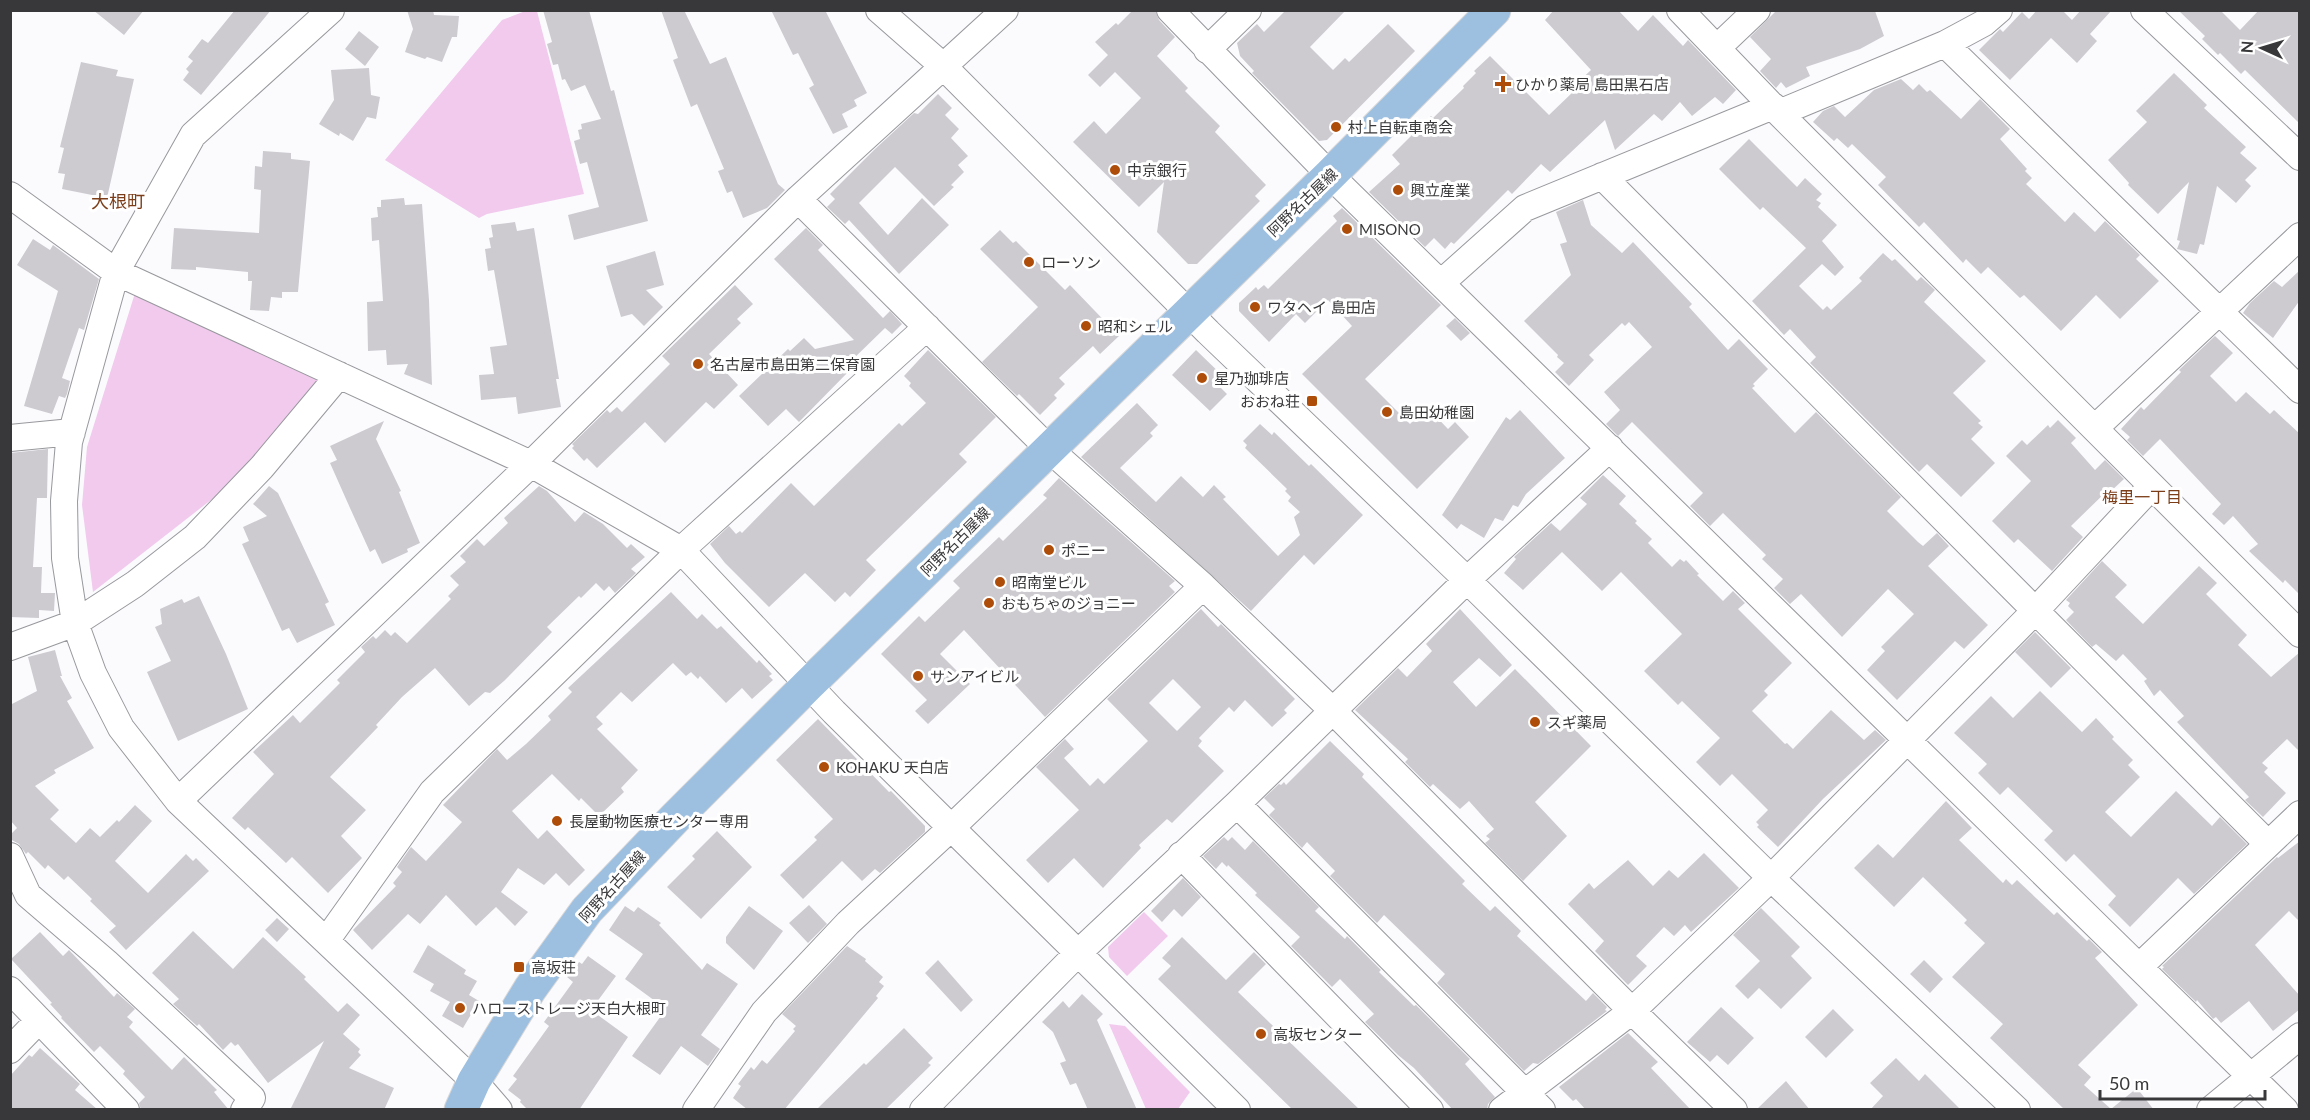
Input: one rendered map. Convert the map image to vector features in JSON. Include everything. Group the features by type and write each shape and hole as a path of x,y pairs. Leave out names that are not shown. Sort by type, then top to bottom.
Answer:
{"main road":[{"name":"阿野名古屋線","path":"467,1095 530,989 587,910 808,685 1330,175 1494,10"}],"street":[{"path":"331,10 193,135 116,272 72,432 64,501 65,558 75,623 93,673 122,728 178,801 326,941 467,1095 499,1110"},
{"path":"879,10 944,67 1189,312 1771,878 2017,1110"},
{"path":"178,801 531,464 798,199 1005,10"},
{"path":"1170,10 1330,175 2285,1110"},
{"path":"1207,50 1248,10"},
{"path":"1680,10 1776,110 2300,634"},
{"path":"1717,48 1757,10"},
{"path":"1441,283 1525,208 1602,176 1945,44 1984,23 1999,10"},
{"path":"2144,10 2300,157"},
{"path":"1945,44 2300,390"},
{"path":"1602,176 2268,844"},
{"path":"10,195 116,272 531,464 681,550 808,685 1078,954 1223,1104"},
{"path":"798,199 1049,448 1203,586 1333,711 1734,1110"},
{"path":"2095,428 2300,236"},
{"path":"326,941 432,792 681,550 927,327"},
{"path":"10,647 75,623 135,584 195,537 262,467 339,375"},
{"path":"10,438 72,432"},
{"path":"923,1110 1078,954 1237,804 1467,580 1610,448"},
{"path":"1502,1110 1632,1011 1771,878 2036,610 2151,487"},
{"path":"696,1110 764,1012 848,923 952,827 1203,586"},
{"path":"1237,804 1542,1110"},
{"path":"2139,967 2300,814"},
{"path":"1181,855 1430,1110"},
{"path":"10,856 28,894 252,1098 244,1110"},
{"path":"10,990 126,1110"},
{"path":"10,1050 39,1020"},
{"path":"2210,1110 2300,1036"}],"shaded area":[{"path":"528,10 537,11 584,194 487,214 479,218 385,160 502,20"},
{"path":"135,293 324,382 225,489 93,592 82,505 87,447"},
{"path":"1144,912 1168,936 1127,976 1109,957 1108,947"},
{"path":"1109,1024 1125,1026 1190,1092 1178,1109 1146,1109"}],"building":[{"path":"93,10 144,10 124,35"},
{"path":"235,10 271,10 201,95 183,80 189,72 186,69 193,61 188,57 202,39 208,43"},
{"path":"407,10 433,10 434,15 459,16 457,37 452,37 442,62 405,52 413,29"},
{"path":"543,10 589,10 611,91 614,90 648,221 574,240 568,215 599,207 587,162 580,164 574,141 580,139 578,130 582,129 581,124 601,119 585,85 571,91 565,79 562,80 558,64 553,65 547,44 552,42"},
{"path":"661,10 684,10 710,64 726,57 778,184 785,190 767,208 743,218 732,191 727,193 718,171 724,169 697,104 691,107 673,60 678,58"},
{"path":"771,10 825,10 867,93 854,100 857,106 842,114 848,127 833,134 809,88 814,85 798,53 793,55"},
{"path":"1133,10 1155,10 1159,20 1175,37 1157,56 1188,88 1185,91 1220,126 1215,132 1266,185 1255,196 1260,201 1197,264 1188,264 1157,232 1164,182 1139,207 1073,142 1094,121 1106,134 1141,98 1115,72 1100,87 1088,75 1108,55 1095,42 1116,23 1118,25"},
{"path":"1286,10 1346,10 1310,47 1333,70 1345,58 1349,62 1388,24 1415,51 1327,140 1319,141 1252,73 1254,71 1240,56 1237,43 1257,24 1264,32"},
{"path":"1554,10 1618,10 1638,31 1653,15 1683,46 1688,40 1736,90 1723,104 1715,97 1692,116 1680,102 1662,121 1654,114 1615,150 1605,120 1550,172 1541,164 1512,194 1508,190 1454,244 1451,242 1445,249 1434,238 1425,247 1369,192 1400,164 1392,155 1431,116 1433,118 1464,88 1463,86 1476,73 1474,71 1490,56 1549,115 1575,90 1573,87 1591,70 1545,20"},
{"path":"1777,10 1875,11 1884,36 1860,49 1806,67 1810,76 1786,88 1781,82 1776,88 1760,71 1771,59 1750,37"},
{"path":"2037,10 2062,10 2072,20 2081,10 2112,10 2090,34 2097,41 2077,63 2051,38 2010,80 1979,50 2000,29 2003,32 2022,12 2029,19"},
{"path":"2178,10 2220,10 2240,30 2259,10 2300,10 2300,124 2245,70 2241,74 2220,53 2218,55 2202,39 2205,36"},
{"path":"359,31 379,47 365,66 345,49"},
{"path":"81,62 118,70 116,76 134,79 107,198 62,189 65,174 58,173 64,148 60,147"},
{"path":"369,68 371,95 380,97 376,119 367,117 353,141 319,124 334,100 331,70"},
{"path":"2174,73 2207,105 2204,108 2246,147 2240,153 2257,168 2245,180 2251,186 2236,203 2217,186 2204,245 2200,244 2197,254 2177,249 2189,182 2158,214 2128,185 2129,183 2108,160 2147,122 2136,111"},
{"path":"1901,79 1913,90 1919,84 1927,92 1930,90 1961,119 1980,99 2010,129 2000,139 2027,169 2025,171 2032,178 2026,184 2065,222 2074,212 2095,232 2105,221 2140,255 2136,259 2159,281 2120,319 2096,295 2061,331 2024,295 2020,298 1988,267 1981,274 1966,259 1963,263 1924,222 1919,227 1878,185 1886,177 1852,144 1848,148 1837,138 1834,141 1813,122 1823,111 1834,106 1845,117 1874,90"},
{"path":"938,94 952,108 945,115 959,129 951,138 968,156 958,165 964,172 951,185 954,187 934,206 895,167 859,203 888,235 922,198 949,225 899,274 849,220 845,224 827,207 835,199 830,194 874,150 914,113 918,114"},
{"path":"1749,139 1797,187 1805,178 1822,194 1816,200 1821,203 1818,207 1837,225 1822,241 1844,267 1835,276 1822,264 1799,286 1823,310 1827,306 1831,310 1862,281 1859,278 1883,253 1892,261 1895,259 1917,281 1921,277 1935,290 1924,302 1986,361 1953,393 1981,421 1978,423 1983,427 1971,439 1995,463 1961,497 1927,464 1919,472 1810,363 1816,357 1790,329 1784,335 1752,301 1806,248 1763,207 1760,210 1719,169"},
{"path":"263,151 291,153 291,159 310,161 298,292 282,292 282,298 271,297 269,311 250,310 252,281 248,281 248,272 196,267 196,270 171,269 174,228 259,233 261,190 254,189 255,166 262,167"},
{"path":"404,198 405,205 422,204 432,385 404,374 408,364 387,365 386,350 368,351 367,302 383,301 379,240 372,241 371,218 378,217 377,207 381,207 381,200"},
{"path":"1583,200 1591,225 1622,253 1633,242 1692,304 1689,307 1728,350 1739,339 1768,369 1753,384 1755,386 1752,388 1795,433 1816,412 1901,497 1887,511 1923,546 1937,533 1949,546 1928,566 1988,625 1964,649 1955,641 1897,700 1867,670 1885,651 1881,647 1914,614 1888,589 1842,637 1801,594 1790,604 1774,588 1783,579 1762,559 1766,555 1723,513 1710,526 1690,506 1703,493 1632,422 1618,436 1606,424 1620,410 1604,392 1652,347 1629,322 1625,326 1622,323 1589,355 1594,360 1569,386 1555,372 1564,363 1524,321 1571,275 1560,244 1567,242 1556,212"},
{"path":"1342,208 1441,305 1365,379 1410,424 1427,407 1448,429 1455,422 1469,437 1417,489 1302,374 1352,326 1328,300 1305,323 1296,314 1269,342 1239,311 1239,303 1256,287 1258,290 1264,285 1268,289 1337,221 1333,216"},
{"path":"515,222 517,231 534,228 559,379 556,379 561,407 518,414 516,397 481,400 479,375 494,374 490,347 507,345 494,270 488,271 485,249 491,248 489,238 493,237 491,225"},
{"path":"806,228 823,245 818,250 883,318 890,311 902,324 892,334 885,328 848,364 852,368 799,422 786,409 768,426 739,396 788,349 790,351 804,338 815,349 854,340 774,259"},
{"path":"1000,230 1013,243 1016,241 1065,290 1070,285 1119,336 1100,354 1093,346 1059,378 1065,384 1054,395 1057,398 1040,415 982,362 1038,307 980,249"},
{"path":"33,239 50,250 53,245 99,279 84,330 79,328 62,378 70,381 67,394 65,398 59,396 52,414 24,406 58,291 17,265"},
{"path":"655,251 664,285 646,290 663,307 644,326 632,314 621,317 606,266"},
{"path":"2300,270 2300,300 2273,338 2243,313 2250,303 2274,281 2282,287"},
{"path":"735,285 753,304 737,319 741,323 709,354 738,385 714,409 706,402 665,443 645,422 597,468 587,458 584,461 572,448 574,446 572,444 607,410 610,413 617,407 622,412 670,364 662,356"},
{"path":"1455,318 1470,333 1461,341 1446,326"},
{"path":"2215,336 2233,353 2210,376 2236,402 2246,392 2270,414 2274,410 2300,434 2300,595 2285,580 2283,583 2249,551 2258,544 2233,516 2224,525 2212,514 2221,504 2160,439 2143,456 2127,440 2130,437 2121,429 2141,407 2144,410 2181,372 2179,370"},
{"path":"928,350 996,417 959,454 967,462 866,560 876,570 850,597 845,592 835,602 805,573 769,607 725,563 710,544 729,526 736,534 740,531 742,533 791,483 814,506 899,423 902,426 926,403 909,386 911,383 904,376"},
{"path":"1196,350 1228,381 1221,388 1227,394 1210,411 1172,375"},
{"path":"1137,403 1158,425 1150,433 1153,436 1120,468 1156,502 1181,476 1203,497 1214,485 1226,497 1223,499 1278,556 1300,535 1294,517 1300,512 1288,501 1291,497 1285,491 1287,489 1245,448 1247,445 1243,441 1260,424 1272,435 1274,432 1309,466 1311,464 1363,515 1314,565 1304,555 1251,611 1081,457"},
{"path":"1520,410 1565,458 1526,494 1518,507 1513,505 1503,521 1495,518 1484,538 1461,524 1457,529 1442,515 1506,417 1510,420"},
{"path":"2058,420 2076,438 2071,443 2095,470 2105,460 2124,479 2110,492 2108,490 2071,526 2083,537 2052,571 2018,539 2014,543 1992,521 2031,481 2006,456 2022,440 2027,445 2048,425 2050,428"},
{"path":"384,421 376,439 401,491 399,492 420,543 407,549 408,552 382,564 375,549 370,552 330,463 337,460 330,446"},
{"path":"48,449 47,498 37,498 33,567 42,567 41,593 55,593 54,611 39,610 39,618 10,617 10,453"},
{"path":"1603,475 1626,496 1619,504 1652,539 1648,543 1672,567 1680,559 1684,562 1686,560 1699,574 1697,575 1723,601 1733,591 1745,603 1738,609 1792,663 1764,691 1768,695 1752,711 1785,744 1787,743 1793,749 1831,710 1864,740 1875,730 1886,740 1823,799 1778,847 1757,827 1759,825 1756,822 1768,810 1732,774 1720,786 1696,762 1720,738 1682,701 1678,705 1644,671 1682,634 1621,572 1602,591 1562,552 1523,590 1504,573 1516,559 1514,557 1551,523 1560,531 1587,504 1580,498"},
{"path":"1059,478 1175,581 1169,586 1175,592 1045,717 964,630 940,654 970,684 928,724 915,711 927,700 881,654 919,616 925,622 960,588 953,581 999,537 1003,541 1047,498 1043,495"},
{"path":"269,486 278,493 329,602 325,604 335,625 297,643 289,628 282,631 242,544 249,541 243,527 267,516 253,504"},
{"path":"539,486 547,491 575,522 584,512 603,524 627,548 631,544 645,557 631,569 636,573 615,593 609,586 604,591 596,583 581,598 579,596 547,627 552,632 504,681 490,693 485,692 469,706 435,668 402,697 376,725 378,727 330,777 366,810 341,836 362,858 328,893 292,857 286,863 248,827 245,830 232,818 274,774 253,752 293,715 300,723 340,683 337,680 365,652 361,647 373,636 376,639 385,630 391,636 395,632 407,643 451,599 448,596 459,585 450,576 466,562 460,556 477,539 484,546 508,523 504,518"},
{"path":"2102,561 2127,585 2115,597 2143,624 2199,566 2217,583 2206,594 2247,635 2238,645 2271,677 2300,652 2300,752 2287,739 2262,763 2268,768 2264,772 2286,793 2263,817 2245,800 2249,797 2177,722 2184,716 2160,690 2154,696 2144,681 2147,679 2123,654 2116,661 2096,644 2092,647 2066,620 2074,612 2066,600"},
{"path":"671,592 697,619 702,614 717,629 721,626 757,663 759,660 772,674 769,676 773,680 752,699 742,688 726,703 700,676 698,679 691,672 686,676 673,663 632,702 621,692 596,717 603,724 597,729 638,770 621,788 624,792 599,816 581,798 579,801 552,774 512,811 538,839 547,830 585,870 569,886 556,873 544,885 518,868 501,892 528,912 515,926 496,907 476,926 446,895 420,924 408,914 372,950 353,930 396,886 393,883 402,872 397,867 411,847 426,861 462,822 443,805 497,749 507,760 526,744 551,720 548,716 572,692 568,688"},
{"path":"199,596 248,709 178,741 147,672 171,661 155,627 162,624 160,609 182,599 184,603"},
{"path":"1201,609 1218,627 1221,624 1295,699 1284,710 1287,713 1272,727 1245,700 1234,712 1229,707 1199,738 1202,741 1198,746 1224,771 1172,823 1167,819 1139,845 1141,848 1103,888 1074,858 1048,883 1026,860 1079,810 1036,767 1065,739 1074,749 1064,758 1090,786 1098,778 1104,784 1148,741 1107,699","holes":["1173,679 1201,707 1177,731 1149,703"]},
{"path":"1460,609 1512,665 1500,677 1479,658 1453,682 1476,707 1515,669 1591,746 1535,802 1567,836 1523,881 1485,843 1490,839 1486,836 1494,829 1469,801 1460,809 1433,784 1430,787 1405,762 1408,759 1355,710 1398,668 1407,677 1432,651 1426,644"},
{"path":"2035,632 2071,668 2051,688 2015,652"},
{"path":"55,650 62,676 60,676 72,698 67,701 94,748 54,770 56,773 35,786 59,810 50,819 76,843 90,828 100,837 135,805 152,821 115,861 148,893 186,854 193,861 196,858 209,871 126,950 109,932 116,926 68,876 64,880 48,865 45,869 28,852 26,854 19,844 10,839 10,835 17,828 10,820 10,705 37,691 28,657"},
{"path":"2040,691 2082,732 2096,718 2114,737 2112,739 2133,760 2128,765 2140,777 2105,812 2131,837 2176,791 2212,826 2220,817 2247,844 2194,894 2178,878 2130,927 2108,905 2116,896 2074,854 2066,862 2044,840 2053,831 2008,787 2000,795 1978,773 1987,764 1954,733 1991,696 2013,718"},
{"path":"818,719 925,826 925,832 880,873 875,869 862,881 842,861 803,899 780,875 817,840 814,837 833,819 776,760"},
{"path":"1330,741 1364,774 1362,777 1465,881 1462,884 1490,911 1495,906 1521,931 1517,936 1586,1001 1593,993 1607,1007 1605,1010 1607,1011 1538,1064 1533,1063 1524,1071 1437,983 1445,974 1384,915 1377,923 1330,876 1335,871 1307,842 1302,848 1269,815 1275,809 1264,798 1279,784 1284,782 1286,785"},
{"path":"1946,801 1972,828 1959,840 2003,883 2006,879 2012,885 2017,880 2054,915 2057,912 2087,941 2089,939 2102,952 2095,958 2138,1005 2078,1065 2091,1077 2084,1085 2111,1109 2137,1088 2154,1110 2065,1110 1990,1038 2003,1024 1952,977 1985,943 1964,923 1967,920 1923,877 1894,907 1854,868 1878,844 1893,858"},
{"path":"717,831 752,867 701,919 667,887 695,859 692,856"},
{"path":"1224,837 1228,841 1232,837 1245,850 1253,841 1319,907 1315,911 1345,939 1347,936 1381,970 1379,972 1470,1059 1465,1064 1495,1097 1488,1104 1487,1110 1453,1110 1414,1068 1365,1022 1374,1014 1340,979 1332,987 1291,946 1300,937 1255,895 1257,893 1228,865 1227,867 1222,862 1216,869 1203,856"},
{"path":"2300,841 2300,922 2289,911 2255,945 2300,996 2300,1009 2273,1031 2249,1001 2221,1023 2216,1017 2213,1019 2197,1000 2196,1002 2162,969 2164,967 2162,966 2277,857"},
{"path":"1704,853 1739,888 1691,932 1685,925 1674,936 1664,927 1636,956 1647,966 1628,985 1595,951 1604,941 1568,904 1589,883 1594,889 1628,860 1653,886 1669,870 1678,878"},
{"path":"1183,878 1201,897 1182,917 1174,909 1162,922 1151,911"},
{"path":"809,905 827,924 808,943 789,923"},
{"path":"625,906 634,912 638,907 661,923 659,925 702,970 707,963 738,984 701,1035 720,1049 708,1066 681,1046 660,1075 632,1056 666,1009 625,979 643,954 609,930"},
{"path":"749,906 783,931 754,970 726,943 726,937"},
{"path":"1761,908 1800,947 1791,956 1812,978 1781,1009 1759,988 1748,999 1735,986 1760,961 1733,935"},
{"path":"277,918 289,929 277,942 265,930"},
{"path":"193,931 233,969 263,937 306,977 304,979 338,1012 347,1003 360,1015 343,1034 360,1049 358,1052 361,1055 349,1068 394,1088 384,1110 290,1110 324,1041 268,1083 238,1044 235,1046 231,1042 223,1050 199,1024 197,1026 173,1004 179,999 152,973"},
{"path":"40,932 63,956 69,950 114,997 117,993 135,1009 127,1017 133,1022 129,1027 172,1070 184,1057 217,1090 214,1092 229,1110 141,1110 139,1103 145,1097 123,1074 125,1071 100,1046 94,1052 61,1018 50,1004 52,1003 11,959"},
{"name":"高坂センター","path":"1182,937 1226,980 1254,952 1266,964 1238,992 1360,1110 1293,1110 1158,979 1171,966 1162,958"},
{"path":"428,945 466,970 464,974 477,981 469,995 479,1001 463,1028 442,1016 450,1002 430,991 434,984 413,972"},
{"path":"847,946 866,959 865,961 883,977 879,982 884,986 876,996 878,998 784,1110 748,1110 733,1098 741,1086 738,1084 751,1067 754,1070 762,1060 767,1064 795,1031 793,1029 796,1026 782,1014"},
{"path":"588,956 616,976 591,1010 628,1037 579,1110 528,1110 520,1102 521,1100 508,1090 517,1079 513,1076 549,1026 544,1022 573,982 567,977 579,962 582,964"},
{"path":"938,960 973,1000 961,1012 925,973"},
{"path":"1924,960 1943,979 1930,993 1910,974"},
{"path":"1082,994 1103,1014 1097,1020 1137,1110 1088,1110 1076,1083 1070,1085 1060,1063 1066,1061 1053,1032 1042,1022 1063,1001 1069,1008"},
{"path":"1721,1007 1754,1038 1728,1065 1717,1055 1710,1062 1687,1042"},
{"path":"1833,1009 1854,1030 1826,1058 1805,1037"},
{"path":"904,1028 933,1058 928,1063 931,1065 885,1110 816,1110 864,1063 866,1065"},
{"path":"1628,1033 1658,1062 1651,1068 1691,1110 1586,1110 1576,1099 1573,1101 1559,1087"},
{"path":"40,1048 80,1084 75,1090 98,1110 10,1110 10,1076 29,1055 32,1057"},
{"path":"1896,1058 1919,1081 1925,1074 1961,1110 1870,1110 1883,1096 1870,1083"},
{"path":"1786,1081 1810,1110 1756,1110"}],"place":[{"name":"ひかり薬局 島田黒石店","path":"1503,84"},
{"name":"村上自転車商会","path":"1336,127"},
{"name":"中京銀行","path":"1115,170"},
{"name":"興立産業","path":"1398,190"},
{"name":"MISONO","path":"1347,229"},
{"name":"ローソン","path":"1029,262"},
{"name":"ワタヘイ 島田店","path":"1255,307"},
{"name":"昭和シェル","path":"1086,326"},
{"name":"名古屋市島田第二保育園","path":"698,364"},
{"name":"星乃珈琲店","path":"1202,378"},
{"name":"おおね荘","path":"1312,401"},
{"name":"島田幼稚園","path":"1387,412"},
{"name":"ポニー","path":"1049,550"},
{"name":"昭南堂ビル","path":"1000,582"},
{"name":"おもちゃのジョニー","path":"989,603"},
{"name":"サンアイビル","path":"918,676"},
{"name":"スギ薬局","path":"1535,722"},
{"name":"KOHAKU 天白店","path":"824,767"},
{"name":"長屋動物医療センター専用","path":"557,821"},
{"name":"高坂荘","path":"519,967"},
{"name":"ハローストレージ天白大根町","path":"460,1008"},
{"name":"高坂センター","path":"1261,1034"}],"district":[{"name":"大根町","path":"118,201"},
{"name":"梅里一丁目","path":"2142,496"}]}
